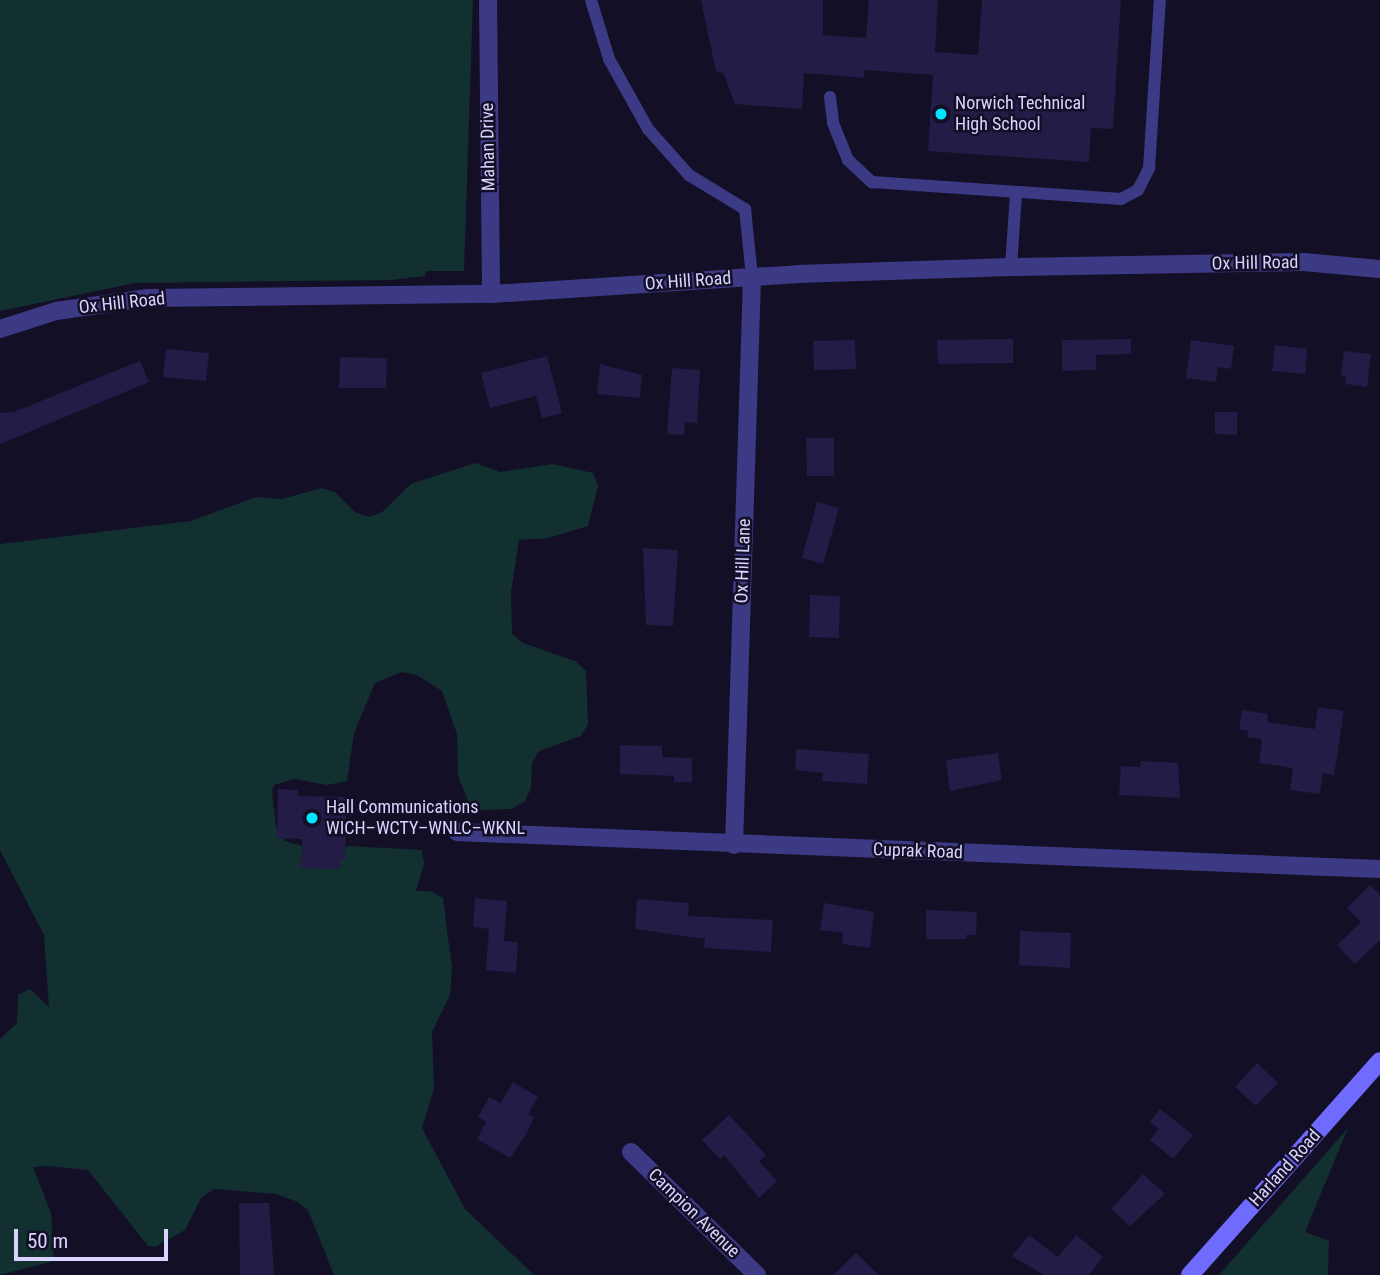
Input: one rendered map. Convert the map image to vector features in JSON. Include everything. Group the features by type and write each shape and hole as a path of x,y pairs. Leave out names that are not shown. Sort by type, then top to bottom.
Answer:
{"main road":[{"name":"Harland Road","path":"1190,1275 1380,1061"}],"street":[{"name":"Mahan Drive","path":"488,0 491,294"},
{"name":"Ox Hill Road","path":"0,329 55,311 147,298 491,294 752,276 1011,267 1304,262 1380,269"},
{"name":"Ox Hill Lane","path":"734,845 752,276"},
{"name":"Cuprak Road","path":"457,832 1380,869"},
{"name":"Campion Avenue","path":"631,1152 757,1275"}],"lane":[{"path":"591,0 612,68 648,129 689,175 744,209 752,276"},
{"path":"830,97 845,153 866,180 1115,200 1142,186 1149,168 1160,0"},
{"path":"1011,267 1016,193"}],"green space":[{"path":"0,0 473,0 464,271 426,271 425,276 392,280 135,283 0,311"},
{"path":"475,463 500,472 553,464 593,473 598,486 588,526 548,538 519,540 511,592 512,634 523,643 575,661 586,671 588,724 581,736 539,751 532,763 531,789 524,802 511,809 481,810 469,803 458,776 457,734 442,691 417,675 402,672 375,683 354,733 347,781 327,785 294,779 274,785 272,791 276,827 285,841 330,854 349,846 422,850 424,864 416,891 430,891 443,898 452,968 450,995 432,1032 434,1089 422,1128 465,1209 534,1275 334,1275 308,1210 298,1202 276,1194 214,1189 201,1198 185,1230 155,1247 148,1246 88,1170 48,1166 33,1167 51,1213 54,1261 0,1275 0,1039 17,1023 18,995 30,989 49,1007 44,935 0,850 0,544 191,521 256,497 282,499 322,488 335,492 355,512 368,517 381,513 411,484"},
{"path":"1348,1128 1305,1232 1329,1241 1328,1275 1219,1275"}],"building":[{"path":"701,0 823,0 823,35 866,38 869,0 938,0 935,52 978,55 982,0 1121,0 1113,129 1091,128 1089,162 928,151 933,75 864,70 864,78 804,73 802,109 735,104 723,73 716,72"},
{"path":"1013,339 1013,363 938,364 937,340"},
{"path":"1131,339 1131,354 1096,355 1096,370 1062,371 1062,340"},
{"path":"855,340 856,369 814,370 813,341"},
{"path":"1191,340 1234,346 1231,369 1218,367 1216,382 1186,378"},
{"path":"1275,345 1307,349 1305,374 1272,371"},
{"path":"166,349 209,353 206,381 163,377"},
{"path":"1344,351 1371,354 1367,387 1345,384 1346,376 1341,375"},
{"path":"547,356 562,413 542,418 536,396 490,408 481,373"},
{"path":"340,357 387,358 386,388 339,388"},
{"path":"140,361 149,382 0,444 0,413 14,412"},
{"path":"600,364 642,375 640,398 597,394"},
{"path":"672,368 700,370 697,423 685,422 684,435 667,434"},
{"path":"1215,412 1237,412 1237,435 1215,434"},
{"path":"806,438 834,438 834,476 807,476"},
{"path":"817,502 839,508 823,564 802,558"},
{"path":"643,548 678,550 673,626 646,625"},
{"path":"810,595 840,596 839,638 809,637"},
{"path":"1318,707 1344,711 1334,775 1323,773 1320,794 1290,790 1293,768 1259,763 1262,739 1247,737 1248,731 1239,729 1242,710 1268,714 1267,722 1315,729"},
{"path":"620,745 662,746 662,757 692,758 692,782 674,782 674,776 620,774"},
{"path":"796,749 869,754 867,784 822,781 823,773 795,770"},
{"path":"998,753 1002,780 950,791 946,760"},
{"path":"1141,761 1178,763 1180,798 1119,795 1121,766 1140,767"},
{"name":"Hall Communications WICH–WCTY–WNLC–WKNL","path":"278,789 298,790 298,796 347,797 345,860 340,860 340,869 301,868 302,839 277,838"},
{"path":"1370,885 1380,895 1380,940 1355,964 1337,945 1361,922 1347,908"},
{"path":"475,898 507,901 504,941 518,942 516,973 486,970 489,929 473,927"},
{"path":"637,899 689,903 688,916 773,920 771,952 704,948 705,939 635,929"},
{"path":"824,903 874,912 870,948 842,944 843,933 820,930"},
{"path":"926,910 977,912 976,935 966,935 966,939 926,939"},
{"path":"1020,931 1071,933 1070,968 1019,965"},
{"path":"1257,1063 1278,1083 1256,1106 1235,1087"},
{"path":"513,1082 538,1097 528,1114 534,1117 527,1133 510,1158 477,1139 486,1122 478,1117 489,1097 501,1103"},
{"path":"1160,1109 1193,1135 1173,1159 1150,1140 1159,1129 1150,1122"},
{"path":"729,1115 766,1155 759,1161 777,1181 759,1198 724,1155 720,1159 702,1140"},
{"path":"1143,1174 1165,1194 1130,1226 1111,1209"},
{"path":"239,1203 269,1203 274,1275 240,1275"},
{"path":"1029,1235 1058,1257 1076,1235 1103,1257 1089,1275 1044,1275 1012,1256"},
{"path":"856,1253 879,1275 833,1275"}],"place":[{"name":"Norwich Technical High School","path":"941,114"},
{"name":"Hall Communications WICH–WCTY–WNLC–WKNL","path":"312,818"}]}
